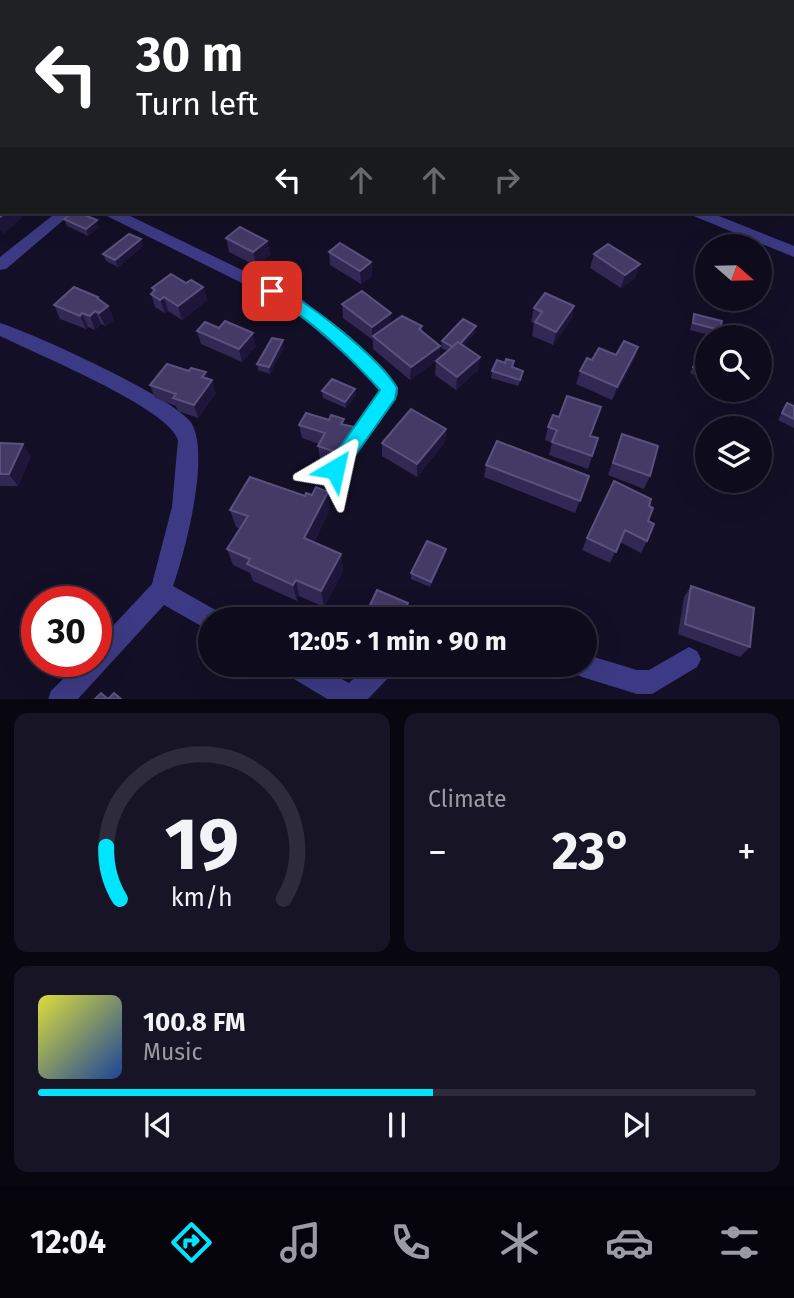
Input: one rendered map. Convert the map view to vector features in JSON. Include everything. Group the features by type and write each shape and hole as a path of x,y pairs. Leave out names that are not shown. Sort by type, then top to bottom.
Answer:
{"street":[{"path":"0,265 64,214"},
{"path":"114,214 296,303 379,375 389,388 389,394 335,469"},
{"path":"701,214 794,252"},
{"path":"0,329 103,377 172,416 184,427 189,447 188,475 160,592 112,644"},
{"path":"160,592 198,613"},
{"path":"597,670 637,682 652,682 689,659"},
{"path":"60,699 81,677"},
{"path":"313,677 352,699 373,677"}],"building":[{"path":"71,214 82,214 97,220 86,229 64,219"},
{"path":"240,227 267,241 253,252 226,238"},
{"path":"129,234 141,239 115,260 103,254"},
{"path":"340,243 371,262 360,271 329,252"},
{"path":"608,244 640,264 625,275 594,254"},
{"path":"171,274 186,283 191,280 203,287 178,306 164,297 160,300 151,294 155,290 152,288"},
{"path":"74,287 98,297 108,306 99,313 95,311 90,316 82,313 80,316 54,305"},
{"path":"362,291 391,313 372,327 342,304"},
{"path":"545,293 574,306 556,332 535,322 542,312 534,308"},
{"path":"694,314 722,321 721,325 693,323"},
{"path":"402,316 422,326 419,329 440,346 411,367 373,336"},
{"path":"463,319 476,326 460,344 458,342 453,347 442,341"},
{"path":"225,321 253,333 239,349 197,331 205,322 219,328"},
{"path":"272,338 283,340 269,367 257,364"},
{"path":"624,341 638,347 617,387 580,371 587,358 592,360 599,348 616,355"},
{"path":"458,342 480,357 457,377 436,361"},
{"path":"506,359 514,361 512,367 523,371 520,380 492,371 497,360 505,363"},
{"path":"167,364 189,371 191,368 206,372 202,377 212,380 194,405 173,398 176,394 150,385"},
{"path":"332,379 355,389 345,402 322,391"},
{"path":"567,396 601,407 590,436 598,438 592,456 552,442 557,430 548,427 553,415 559,417"},
{"path":"787,403 794,406 794,419 782,413"},
{"path":"411,409 446,429 417,464 382,443"},
{"path":"306,413 329,420 331,415 344,419 341,424 354,427 341,454 318,446 325,433 299,425"},
{"path":"622,434 658,446 650,476 613,463"},
{"path":"497,441 589,476 580,501 486,465"},
{"path":"0,443 23,444 9,474 0,474"},
{"path":"250,477 305,496 306,493 312,495 316,487 328,492 304,538 341,554 321,591 296,580 293,585 247,564 250,559 227,549 248,516 230,510"},
{"path":"614,481 651,499 649,506 653,508 648,521 654,524 647,541 625,530 616,552 587,538"},
{"path":"427,541 446,549 431,582 411,573"},
{"path":"691,586 754,608 750,647 685,624"},
{"path":"377,590 408,603 406,607 369,607"},
{"path":"101,693 108,699 95,699"},
{"path":"114,693 121,699 108,699"}],"route":[{"path":"272,291 296,303 379,375 389,388 389,394 335,469"}]}
